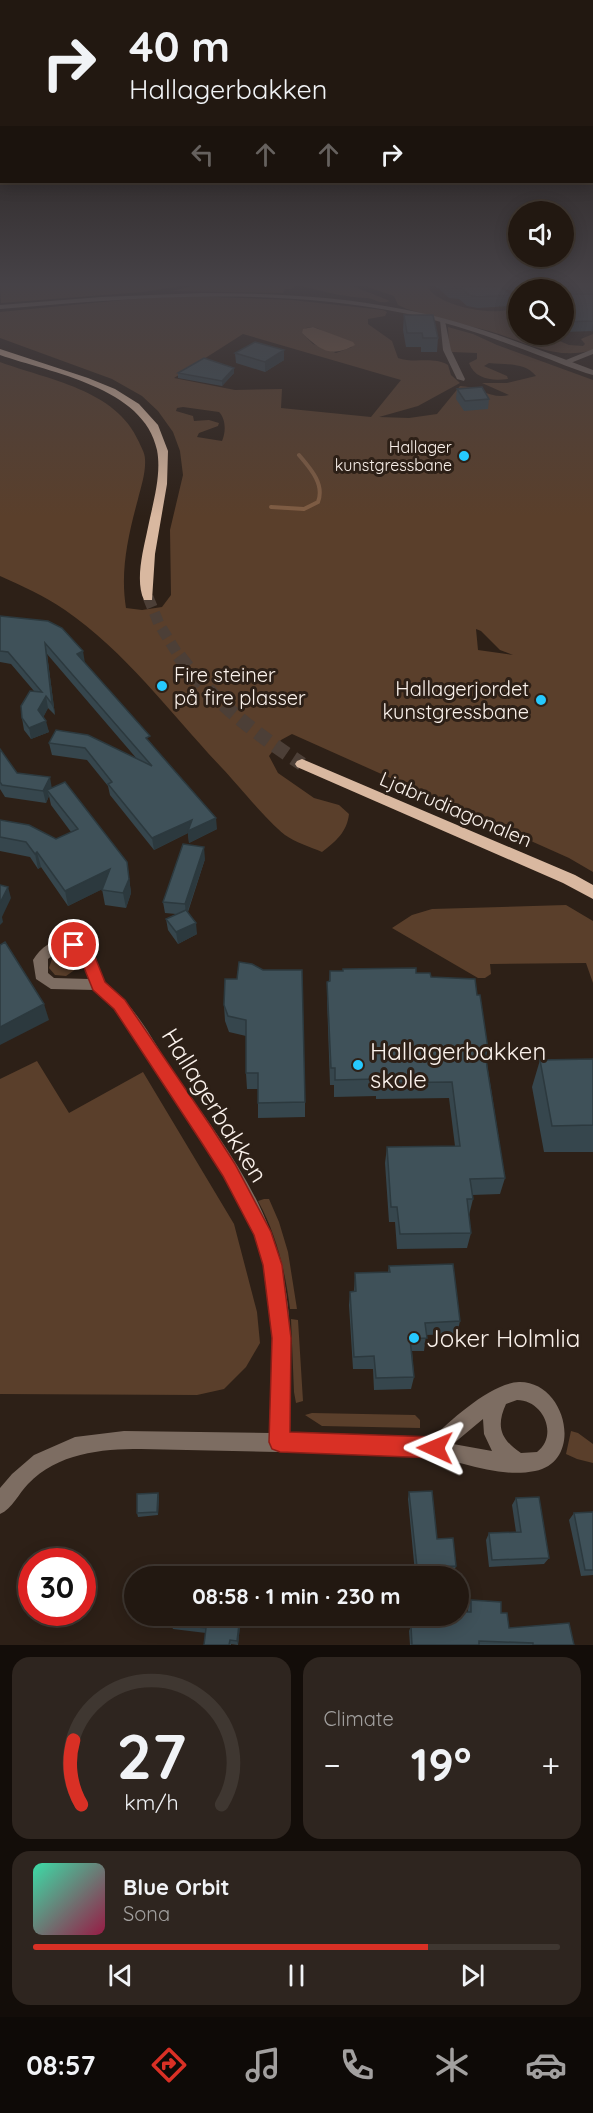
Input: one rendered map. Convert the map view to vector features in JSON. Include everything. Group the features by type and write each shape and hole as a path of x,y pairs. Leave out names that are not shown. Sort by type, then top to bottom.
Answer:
{"main road":[{"path":"33,363 84,379 112,391 143,413 157,432 162,446 165,469 147,558 148,597"},
{"name":"Ljabrudiagonalen","path":"302,764 353,788 569,879 593,894"}],"street":[{"path":"453,363 461,379"},
{"path":"567,363 593,373"},
{"name":"Hallagerbakken","path":"98,986 119,1004 174,1085 229,1170 262,1232 273,1265 281,1338 280,1442"},
{"path":"0,1505 10,1489 36,1464 59,1452 90,1443 141,1440 280,1442 435,1448 463,1456 529,1463 547,1456 556,1440 554,1419 546,1404 533,1394 516,1391 500,1398 454,1430 435,1448"},
{"path":"500,1398 492,1410 490,1425 495,1441 505,1454 519,1462"}],"shaded area":[{"path":"0,363 2,363 59,381 98,398 128,424 143,450 145,464 126,554 124,594 126,608 142,610 162,607 171,595 170,530 183,475 180,451 173,432 158,411 142,396 112,379 68,363 198,363 174,378 235,390 282,389 281,408 371,417 401,380 342,363 444,363 448,365 451,375 460,383 418,406 379,417 409,418 437,414 460,386 503,396 509,395 482,383 507,383 536,376 521,366 489,363 484,366 507,376 508,379 484,378 475,373 469,363 546,363 593,380 593,872 569,858 292,734 281,740 269,756 278,773 314,798 339,805 349,814 343,831 322,852 293,840 269,820 148,685 108,645 57,605 0,576","holes":["177,408 219,412 225,426 222,441 197,437 199,433 218,426 219,423 209,420 194,421 193,416 176,411","476,629 500,650 513,655 478,650"]},
{"path":"566,905 593,921 593,983 586,963 490,964 491,974 485,978 478,978 392,928 412,915 432,909"},
{"path":"61,953 72,953 79,960 76,969 66,976 55,975 49,968 52,959"},
{"path":"37,1061 69,1113 143,1072 234,1224 257,1312 260,1343 246,1367 224,1389 197,1395 0,1394 0,1079"},
{"path":"269,1199 288,1252 297,1309 290,1309 279,1254 258,1201"},
{"path":"291,1319 298,1320 303,1401 296,1403 294,1392"},
{"path":"312,1413 415,1415 420,1420 420,1428 322,1426 305,1415"},
{"path":"571,1431 578,1433 593,1444 593,1463 566,1454"}],"building":[{"path":"196,363 218,363 234,368 222,381 178,373"},
{"path":"482,387 489,399 465,401 457,389"},
{"path":"0,616 48,621 62,628 83,651 77,654 150,736 146,738 216,818 188,831 192,820 152,838 108,784 112,782 85,748 49,743 56,730 88,735 152,766 45,643 52,704 46,696 38,710 46,721 29,728 22,718 21,706 30,691 42,692 8,652 0,651"},
{"path":"0,749 17,773 50,777 43,791 2,785 0,782"},
{"path":"65,782 127,862 129,879 123,893 102,890 110,869 65,891 37,852 35,854 26,842 0,837 0,820 29,825 56,839 78,829 47,790"},
{"path":"183,844 204,847 185,904 163,902"},
{"path":"0,885 8,887 0,903"},
{"path":"186,910 196,923 176,932 166,919"},
{"path":"5,942 44,1004 0,1027 0,945"},
{"path":"239,962 252,964 263,970 302,970 305,1102 258,1103 258,1073 246,1073 246,1020 228,1016 224,1005 225,979 237,979"},
{"path":"416,968 416,973 430,973 431,977 475,979 477,995 480,995 488,1049 485,1049 487,1067 505,1178 470,1179 473,1199 467,1199 471,1233 400,1234 397,1207 391,1207 387,1147 460,1146 452,1082 377,1083 377,1079 335,1080 335,1068 331,1068 327,982 330,981 330,971"},
{"path":"593,1059 593,1125 552,1126 540,1060"},
{"path":"453,1264 460,1321 425,1323 427,1338 410,1339 414,1377 376,1378 374,1356 354,1357 350,1292 356,1291 355,1273 390,1272 389,1266"},
{"path":"432,1491 437,1539 453,1538 456,1566 417,1566 409,1492"},
{"path":"158,1493 157,1512 137,1513 137,1494"},
{"path":"539,1497 549,1558 492,1560 489,1533 521,1532 516,1498"},
{"path":"593,1512 593,1570 585,1570 574,1513"},
{"path":"471,1600 501,1602 501,1613 507,1613 509,1628 569,1623 574,1645 479,1641 479,1645 412,1645 411,1626 469,1626 469,1612 471,1612"},
{"path":"188,1626 239,1626 237,1641 230,1640 229,1645 204,1645 206,1628"}],"waterway":[{"path":"271,507 304,509 318,502 320,495 318,483 299,455"}],"tunnel":[{"path":"148,597 159,624 180,658"},
{"path":"179,656 206,688 236,716 302,764"}],"place":[{"name":"Hallager kunstgressbane","path":"464,456"},
{"name":"Fire steiner på fire plasser","path":"162,686"},
{"name":"Hallagerjordet kunstgressbane","path":"541,700"},
{"name":"Hallagerbakken skole","path":"358,1065"},
{"name":"Joker Holmlia","path":"414,1338"}],"route":[{"path":"74,945 86,951 90,957 98,986 119,1004 174,1085 229,1170 262,1232 273,1265 278,1298 281,1338 280,1442 435,1448"}]}
